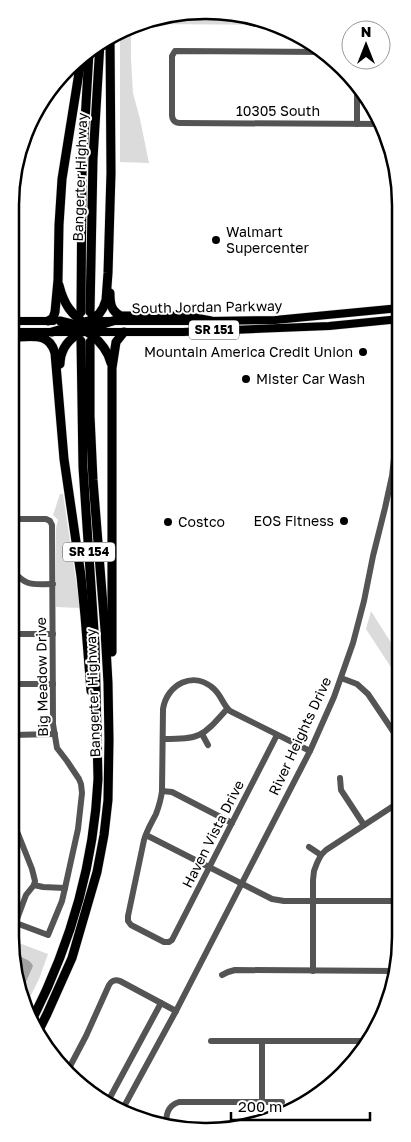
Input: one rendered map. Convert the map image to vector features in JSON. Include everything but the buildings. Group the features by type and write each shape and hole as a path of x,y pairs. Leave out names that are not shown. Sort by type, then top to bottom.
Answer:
{"highway":[{"path":"59,389 62,351 69,341 98,315 106,298 111,173 110,45"},
{"name":"Bangerter Highway","path":"35,1013 49,985 72,923 84,881 98,795 95,645 83,457 86,327 99,52"},
{"name":"Bangerter Highway","path":"42,1026 72,958 97,872 106,816 108,784 109,740 106,648 92,453 86,327 82,171 89,60"},
{"path":"48,321 55,314 62,179 80,67"},
{"path":"108,273 111,306 114,312 120,315 184,316 210,321"},
{"path":"58,280 65,304 102,346 110,359 112,368"},
{"path":"52,332 116,320"},
{"path":"60,321 86,327"},
{"path":"109,740 112,620 112,368 115,344 124,332"},
{"path":"19,337 42,337 50,342 55,353 64,459 81,576 98,763"}],"main road":[{"name":"South Jordan Parkway","path":"116,320 275,320 392,308"},
{"name":"South Jordan Parkway","path":"86,327 124,332 183,332 329,326 392,320"},
{"path":"19,321 60,321"},
{"path":"19,332 52,332"}],"street":[{"name":"10305 South","path":"312,52 174,52 172,56 172,115 174,121 180,123 373,124"},
{"path":"357,96 357,124"},
{"name":"River Heights Drive","path":"125,1105 242,884 310,751 326,715 341,678 360,616 372,556 387,503 392,476"},
{"name":"Big Meadow Drive","path":"19,519 44,519 50,521 53,528 54,734 57,748 79,778 82,790 78,834 62,901 48,935 19,924"},
{"path":"19,577 29,584 53,584"},
{"path":"19,634 53,634"},
{"path":"341,678 357,684 366,691 392,731"},
{"path":"310,751 227,709 216,692 206,684 193,680 181,683 170,690 164,702 162,712 162,790 158,809 146,835 266,896 278,900 392,901"},
{"path":"19,684 53,684"},
{"path":"163,739 189,738 202,734 227,709"},
{"path":"19,735 54,734"},
{"path":"202,734 208,745"},
{"name":"Haven Vista Drive","path":"146,835 128,921 133,927 162,942 169,942 174,938 277,735"},
{"path":"340,778 341,790 364,825"},
{"path":"162,790 170,791 232,823"},
{"path":"313,970 314,871 317,863 321,855 330,847 392,807"},
{"path":"19,836 33,872 34,885 27,894 19,915"},
{"path":"309,847 321,855"},
{"path":"34,885 65,888"},
{"path":"222,975 235,970 389,971"},
{"path":"70,1066 111,982 120,981 176,1011"},
{"path":"111,1097 161,1003"},
{"path":"211,1041 360,1041"},
{"path":"262,1041 262,1114"},
{"path":"166,1119 169,1109 174,1104 181,1102 282,1102"}],"shaded area":[{"path":"218,19 253,25 160,24 181,20"},
{"path":"131,34 133,93 149,163 120,162 120,40"},
{"path":"60,494 63,494 80,608 56,607 56,528 58,520 53,515"},
{"path":"371,611 392,644 392,669 366,629"},
{"path":"19,943 48,954 29,998 22,973"},
{"path":"20,957 28,960 33,966 25,984"}],"place":[{"name":"Walmart Supercenter","path":"216,240"},
{"name":"Mountain America Credit Union","path":"363,352"},
{"name":"Mister Car Wash","path":"246,379"},
{"name":"EOS Fitness","path":"344,521"},
{"name":"Costco","path":"168,522"}]}
